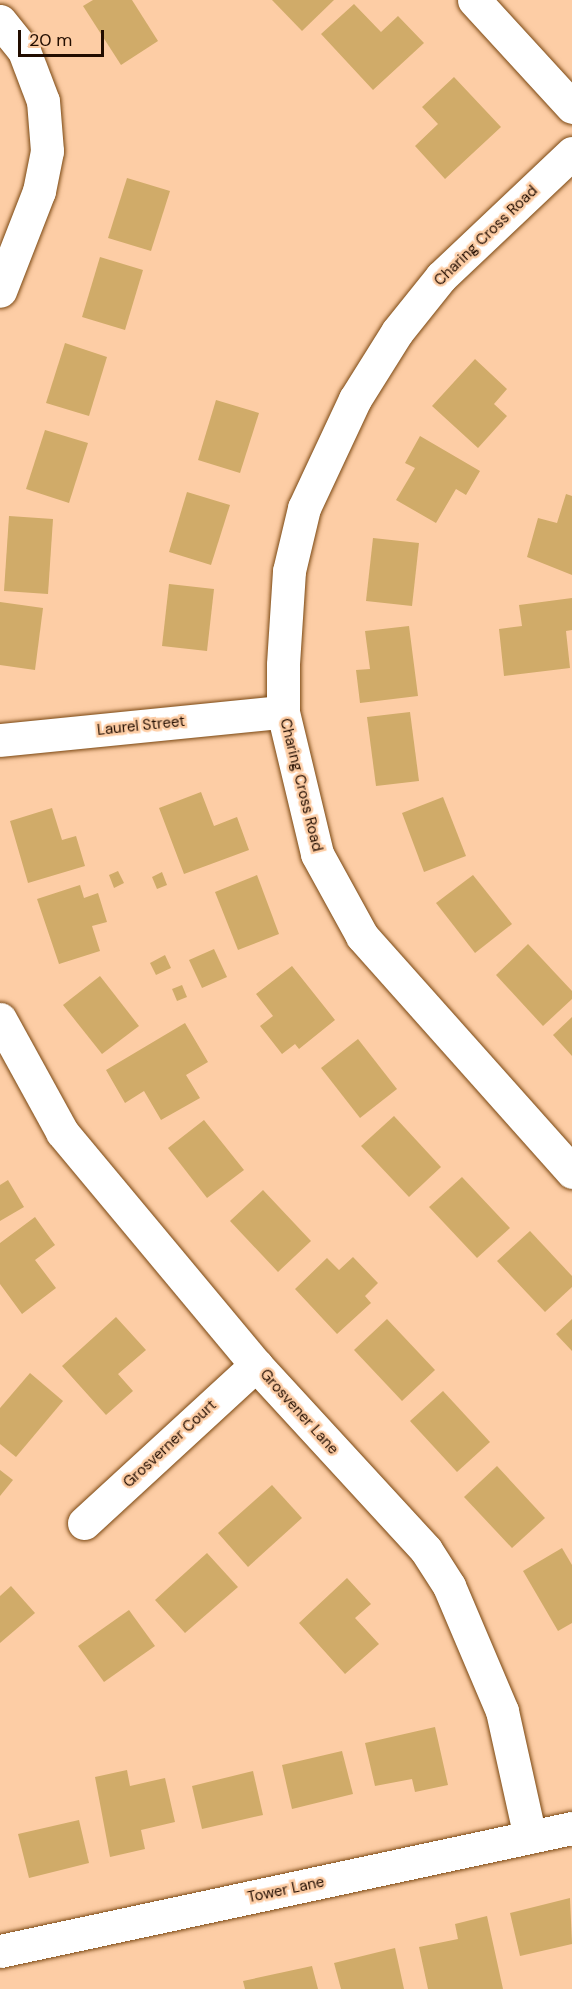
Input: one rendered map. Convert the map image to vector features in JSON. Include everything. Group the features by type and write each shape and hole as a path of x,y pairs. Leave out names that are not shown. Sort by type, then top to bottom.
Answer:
{"street":[{"path":"474,0 572,107"},
{"path":"0,21 24,51 43,101 47,151 39,191 0,291"},
{"name":"Charing Cross Road","path":"572,153 441,277 397,332 323,457 289,571 283,712 317,854 362,936 572,1172"},
{"name":"Laurel Street","path":"0,740 283,712"},
{"name":"Grosvener Lane","path":"0,1019 62,1132 256,1365 426,1550 449,1586 502,1711 530,1838"},
{"name":"Grosverner Court","path":"84,1523 256,1365"},
{"name":"Tower Lane","path":"0,1952 572,1828"}],"building":[{"path":"93,0 132,0 158,41 121,65 83,6"},
{"path":"272,0 334,0 302,31"},
{"path":"354,4 381,32 398,16 424,43 373,90 321,34"},
{"path":"454,77 501,127 445,179 415,146 438,124 422,107"},
{"path":"127,178 170,191 151,251 108,238"},
{"path":"100,257 143,270 125,330 82,317"},
{"path":"65,343 107,357 89,416 46,403"},
{"path":"475,359 507,389 494,404 507,416 478,448 432,406"},
{"path":"216,400 259,413 240,473 198,460"},
{"path":"45,430 88,443 69,503 26,489"},
{"path":"420,436 480,471 466,495 456,489 436,523 396,500 415,468 405,463"},
{"path":"187,492 230,505 211,565 169,552"},
{"path":"566,494 572,496 572,575 527,557 538,518 557,523"},
{"path":"9,516 53,519 48,594 4,591"},
{"path":"373,538 419,543 412,606 366,601"},
{"path":"169,584 214,589 207,651 162,646"},
{"path":"572,598 572,630 566,631 570,668 504,676 499,629 522,626 519,605"},
{"path":"0,602 43,608 35,670 0,665"},
{"path":"409,626 418,696 360,703 356,670 370,669 365,631"},
{"path":"410,712 419,781 376,786 367,717"},
{"path":"201,792 214,826 237,817 249,850 184,874 159,808"},
{"path":"443,797 466,856 424,872 402,813"},
{"path":"52,808 62,840 76,836 85,866 28,883 10,821"},
{"path":"118,871 124,883 114,888 109,875"},
{"path":"162,872 167,885 157,889 152,877"},
{"path":"257,875 279,934 238,950 215,892"},
{"path":"473,875 512,924 475,953 436,903"},
{"path":"80,885 84,898 98,893 107,922 92,926 100,951 59,964 37,899"},
{"path":"528,944 572,991 572,999 543,1026 496,975"},
{"path":"214,949 227,977 202,988 189,960"},
{"path":"165,955 171,968 156,975 150,963"},
{"path":"292,966 335,1020 299,1049 295,1044 282,1054 260,1026 273,1016 256,994"},
{"path":"100,976 139,1026 102,1054 63,1005"},
{"path":"182,985 187,997 177,1001 172,989"},
{"path":"572,1017 572,1056 553,1035"},
{"path":"185,1023 208,1062 186,1075 200,1098 161,1120 144,1091 125,1103 106,1070"},
{"path":"358,1039 397,1089 360,1118 321,1068"},
{"path":"394,1116 441,1167 409,1197 361,1146"},
{"path":"204,1120 244,1170 207,1198 168,1148"},
{"path":"462,1177 510,1228 477,1258 429,1207"},
{"path":"8,1180 24,1207 0,1221 0,1185"},
{"path":"263,1190 311,1241 278,1272 230,1221"},
{"path":"35,1217 55,1245 35,1260 56,1288 22,1314 0,1284 0,1243"},
{"path":"530,1231 572,1276 572,1287 545,1312 497,1261"},
{"path":"353,1257 378,1283 365,1296 371,1303 337,1334 295,1289 327,1258 339,1270"},
{"path":"116,1317 146,1350 118,1374 133,1391 106,1415 62,1366"},
{"path":"387,1319 435,1370 402,1401 354,1350"},
{"path":"572,1319 572,1351 556,1334"},
{"path":"30,1373 63,1401 16,1457 0,1444 0,1408"},
{"path":"443,1391 490,1442 457,1472 410,1421"},
{"path":"497,1466 545,1518 512,1548 464,1497"},
{"path":"0,1470 13,1480 0,1496"},
{"path":"272,1485 302,1518 248,1567 218,1533"},
{"path":"562,1548 572,1565 572,1623 558,1631 523,1571"},
{"path":"207,1553 238,1587 185,1633 155,1600"},
{"path":"347,1578 371,1604 355,1618 379,1644 345,1674 299,1623"},
{"path":"11,1586 35,1613 0,1643 0,1596"},
{"path":"129,1610 155,1646 104,1682 78,1646"},
{"path":"435,1727 448,1785 415,1792 412,1779 375,1786 365,1743"},
{"path":"342,1751 353,1794 292,1809 282,1765"},
{"path":"127,1770 130,1786 165,1778 175,1822 141,1830 145,1849 110,1857 95,1777"},
{"path":"253,1771 263,1815 202,1829 192,1786"},
{"path":"79,1820 89,1863 29,1878 18,1834"},
{"path":"570,1898 572,1944 520,1956 510,1913"},
{"path":"487,1916 503,1989 428,1989 419,1947 458,1939 455,1924"},
{"path":"395,1948 404,1989 341,1989 334,1963"},
{"path":"312,1966 318,1989 245,1989 243,1981"}]}
